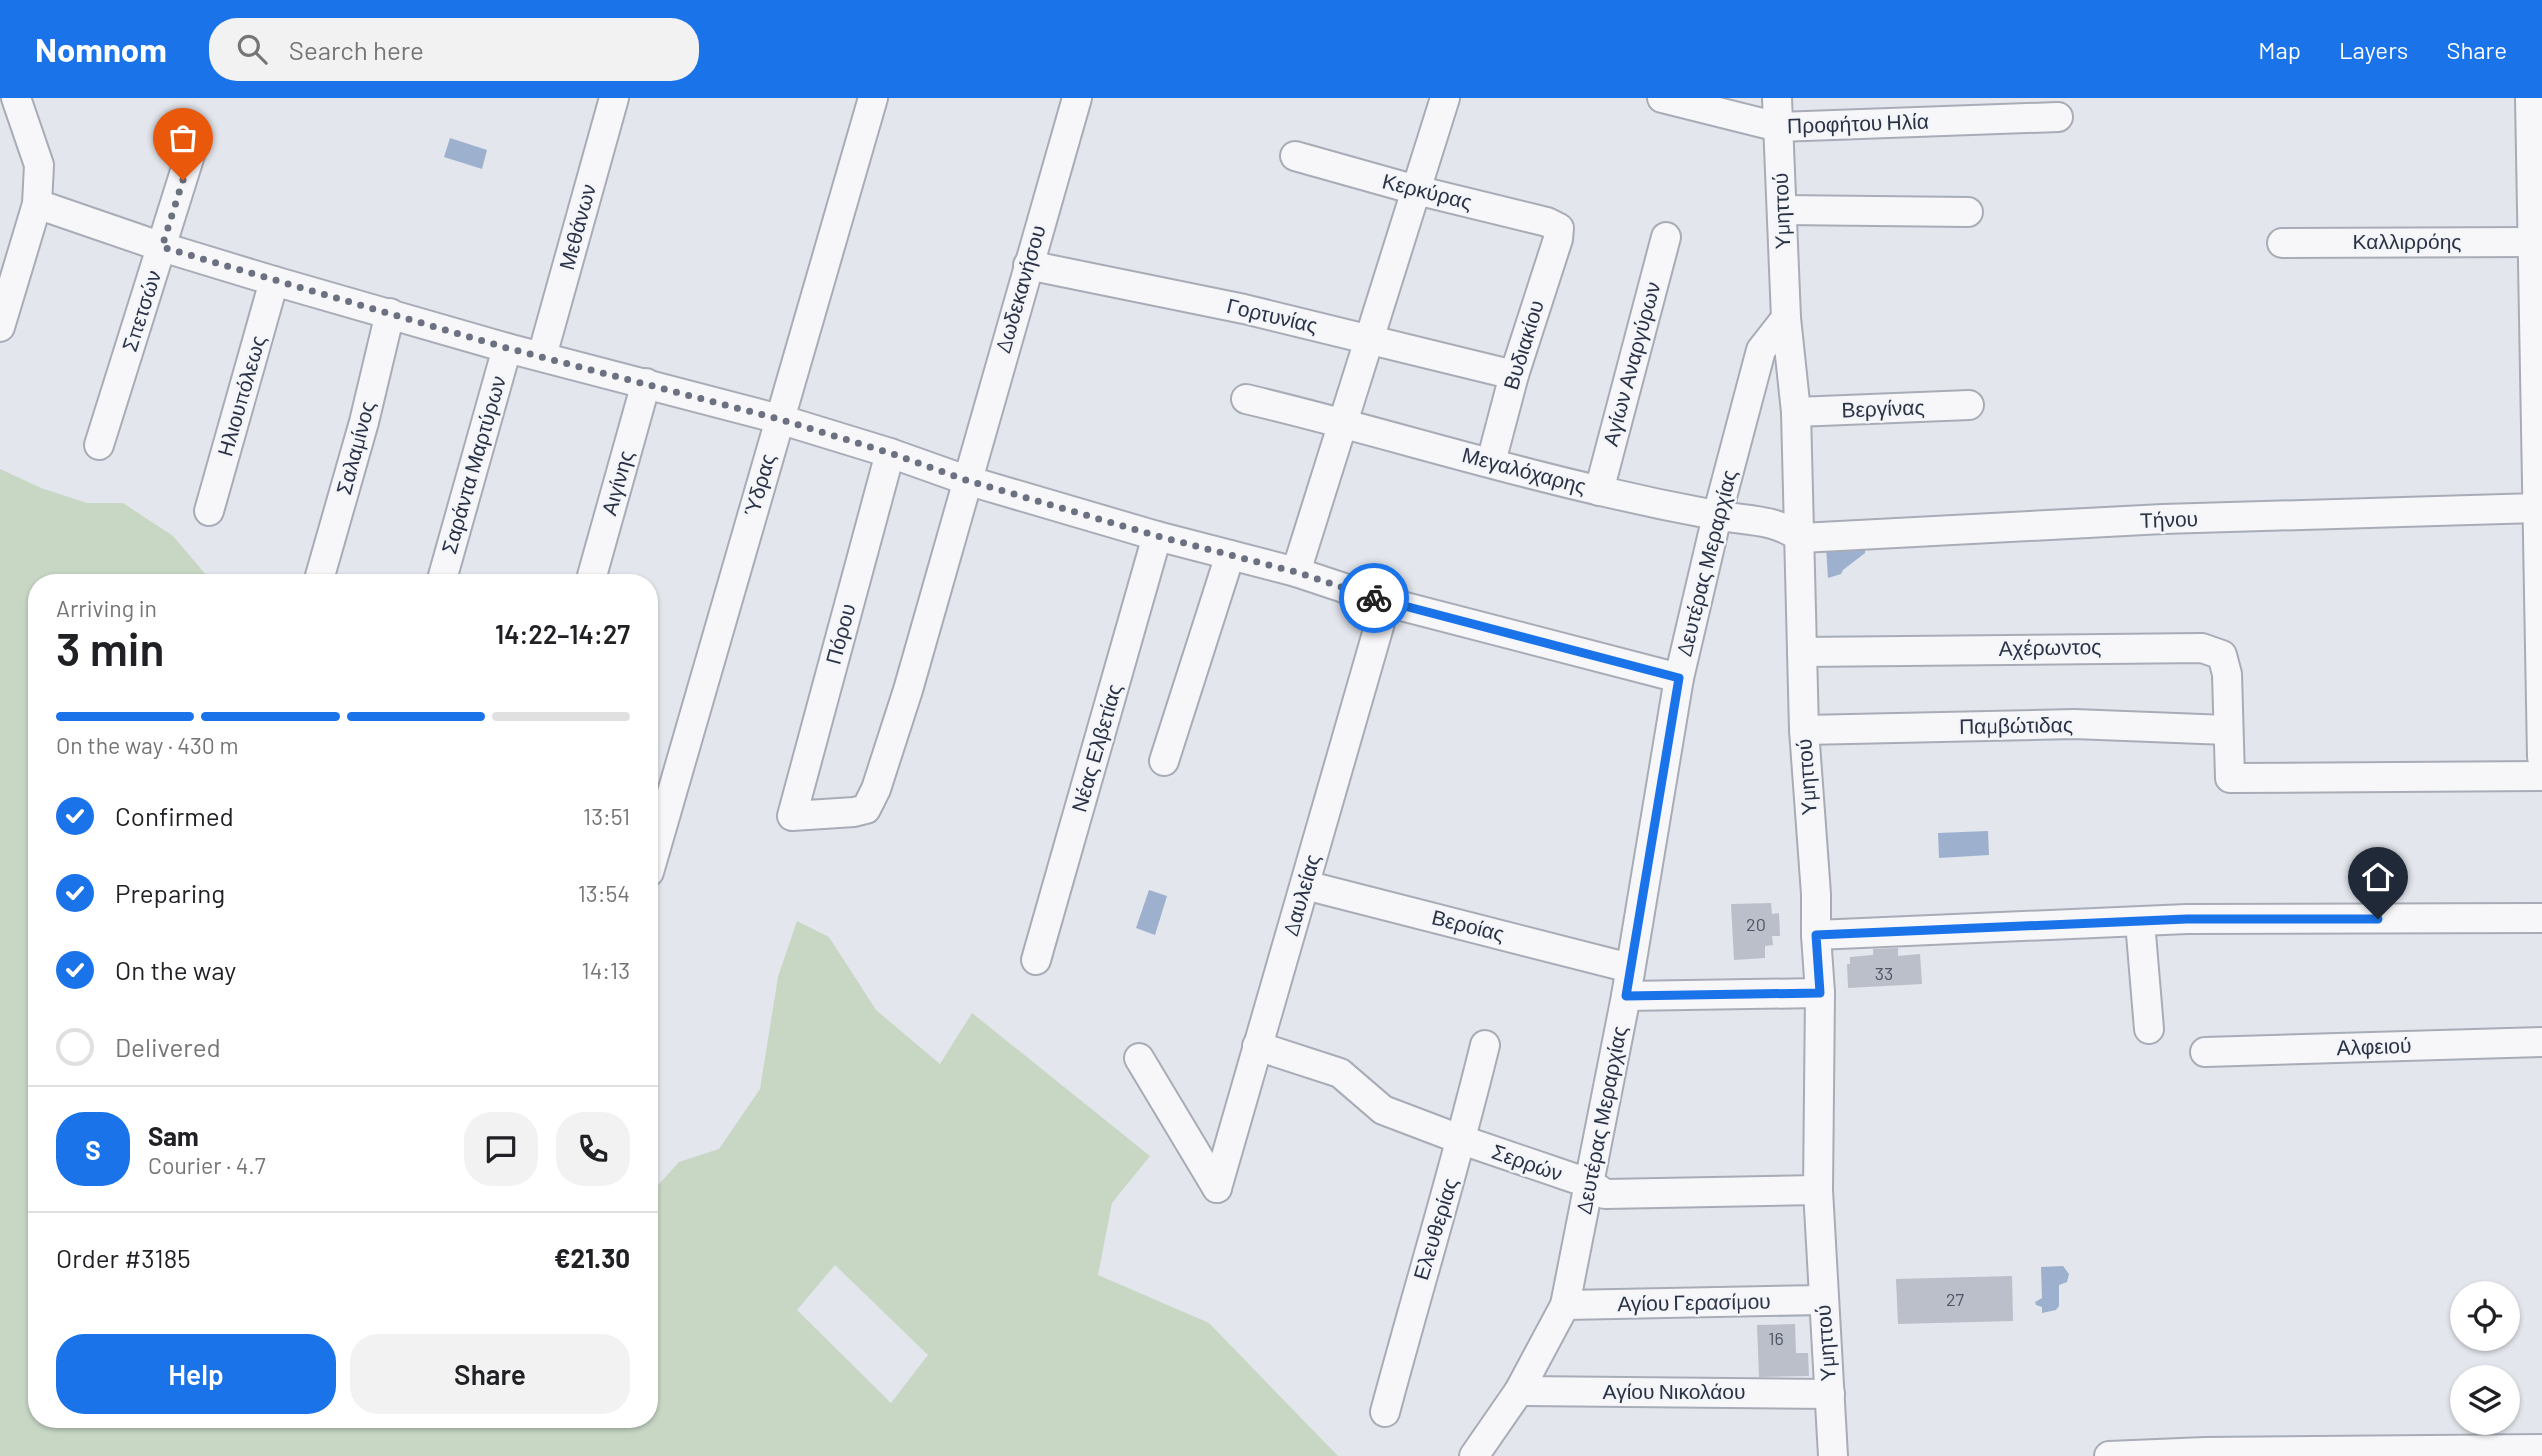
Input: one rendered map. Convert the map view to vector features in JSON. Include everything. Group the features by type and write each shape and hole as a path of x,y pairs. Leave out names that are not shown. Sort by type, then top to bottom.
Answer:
{"street":[{"path":"0,327 37,204 39,165 16,98"},
{"name":"Μεθάνων","path":"542,356 614,98"},
{"name":"Ύδρας","path":"658,841 873,98"},
{"name":"Δωδεκανήσου","path":"792,816 866,809 876,789 908,690 1077,98"},
{"path":"1296,572 1445,98"},
{"name":"Προφήτου Ηλία","path":"1662,98 1778,127 2059,117"},
{"name":"Υμηττού","path":"1777,98 1786,318 1796,412 1804,730 1816,894 1820,993 1818,1190 1833,1456"},
{"path":"2530,98 2542,757"},
{"name":"Σπετσών","path":"99,445 196,136"},
{"name":"Κερκύρας","path":"1296,156 1416,190 1547,222 1559,228"},
{"path":"37,204 162,247 274,281 507,348 779,419 966,480 1157,536 1296,572 1386,602 1679,678"},
{"path":"1782,210 1968,212"},
{"name":"Βυδιακίου","path":"1491,462 1514,375 1558,239 1559,228"},
{"name":"Αγίων Αναργύρων","path":"1599,491 1666,237"},
{"name":"Καλλιρρόης","path":"2282,243 2532,242"},
{"name":"Γορτυνίας","path":"1028,265 1244,309 1514,375"},
{"name":"Ηλιουπόλεως","path":"209,511 274,281"},
{"name":"Σαλαμίνος","path":"321,574 364,422 390,313"},
{"name":"Δευτέρας Μεραρχίας","path":"1474,1456 1519,1391 1565,1305 1626,996 1679,678 1717,516 1761,350 1786,318"},
{"name":"Σαράντα Μαρτύρων","path":"444,574 507,348"},
{"name":"Αιγίνης","path":"593,574 646,383"},
{"name":"Μεγαλόχαρης","path":"1246,399 1599,491 1717,516 1771,523 1786,527 1801,538"},
{"name":"Βεργίνας","path":"1796,412 1969,405"},
{"name":"Πόρου","path":"792,816 890,453"},
{"name":"Τήνου","path":"1801,538 2163,519 2537,508"},
{"name":"Νέας Ελβετίας","path":"1036,960 1157,536"},
{"path":"1164,761 1230,555"},
{"name":"Δαυλείας","path":"1139,1058 1217,1188 1386,602"},
{"name":"Αχέρωντος","path":"1802,652 2202,648 2222,654 2227,674 2227,730"},
{"name":"Παμβώτιδας","path":"1804,730 2074,724 2227,730"},
{"path":"2227,730 2230,778 2542,776"},
{"name":"Βεροίας","path":"1305,885 1630,968"},
{"path":"1816,935 2187,919 2542,918"},
{"path":"2140,922 2149,1029"},
{"path":"1626,996 1820,993"},
{"name":"Αλφειού","path":"2205,1052 2542,1042"},
{"name":"Ελευθερίας","path":"1385,1412 1421,1277 1462,1140 1485,1045"},
{"name":"Σερρών","path":"1257,1046 1340,1073 1383,1110 1591,1184 1605,1194 1818,1190"},
{"name":"Αγίου Γερασίμου","path":"1565,1305 1823,1300"},
{"name":"Αγίου Νικολάου","path":"1519,1391 1830,1394"},
{"path":"2109,1456 2205,1452 2542,1449"}],"green space":[{"path":"0,469 41,488 87,503 123,503 173,536 205,574 28,574 28,1428 658,1428 658,1185 679,1162 719,1149 760,1089 778,977 797,921 829,937 876,1010 940,1064 972,1013 1150,1156 1112,1203 1098,1275 1209,1323 1338,1456 0,1456","holes":["835,1265 928,1355 891,1403 797,1310"]}],"water":[{"path":"450,138 487,150 482,169 444,157"},
{"path":"1865,544 1865,553 1841,574 1828,578 1826,547"},
{"path":"1988,831 1989,855 1939,858 1938,833"},
{"path":"1149,890 1167,896 1155,935 1136,928"},
{"path":"2063,1266 2069,1274 2067,1282 2059,1285 2059,1306 2056,1310 2042,1313 2042,1307 2035,1302 2042,1298 2041,1267"}],"building":[{"path":"1771,903 1772,914 1779,913 1780,936 1772,936 1773,945 1765,946 1765,958 1734,960 1731,904"},
{"path":"1898,948 1898,956 1920,954 1922,984 1848,988 1847,964 1850,964 1850,957 1873,955 1873,949"},
{"path":"2012,1276 2013,1321 1898,1324 1896,1279"},
{"path":"1795,1324 1796,1353 1808,1353 1809,1376 1759,1377 1757,1325"}],"way so far":[{"path":"183,180 162,247 507,348 779,419 966,480 1157,536 1296,572 1374,598"}],"route":[{"path":"1374,598 1679,678 1626,996 1820,993 1816,935 2187,919 2378,919"}]}
